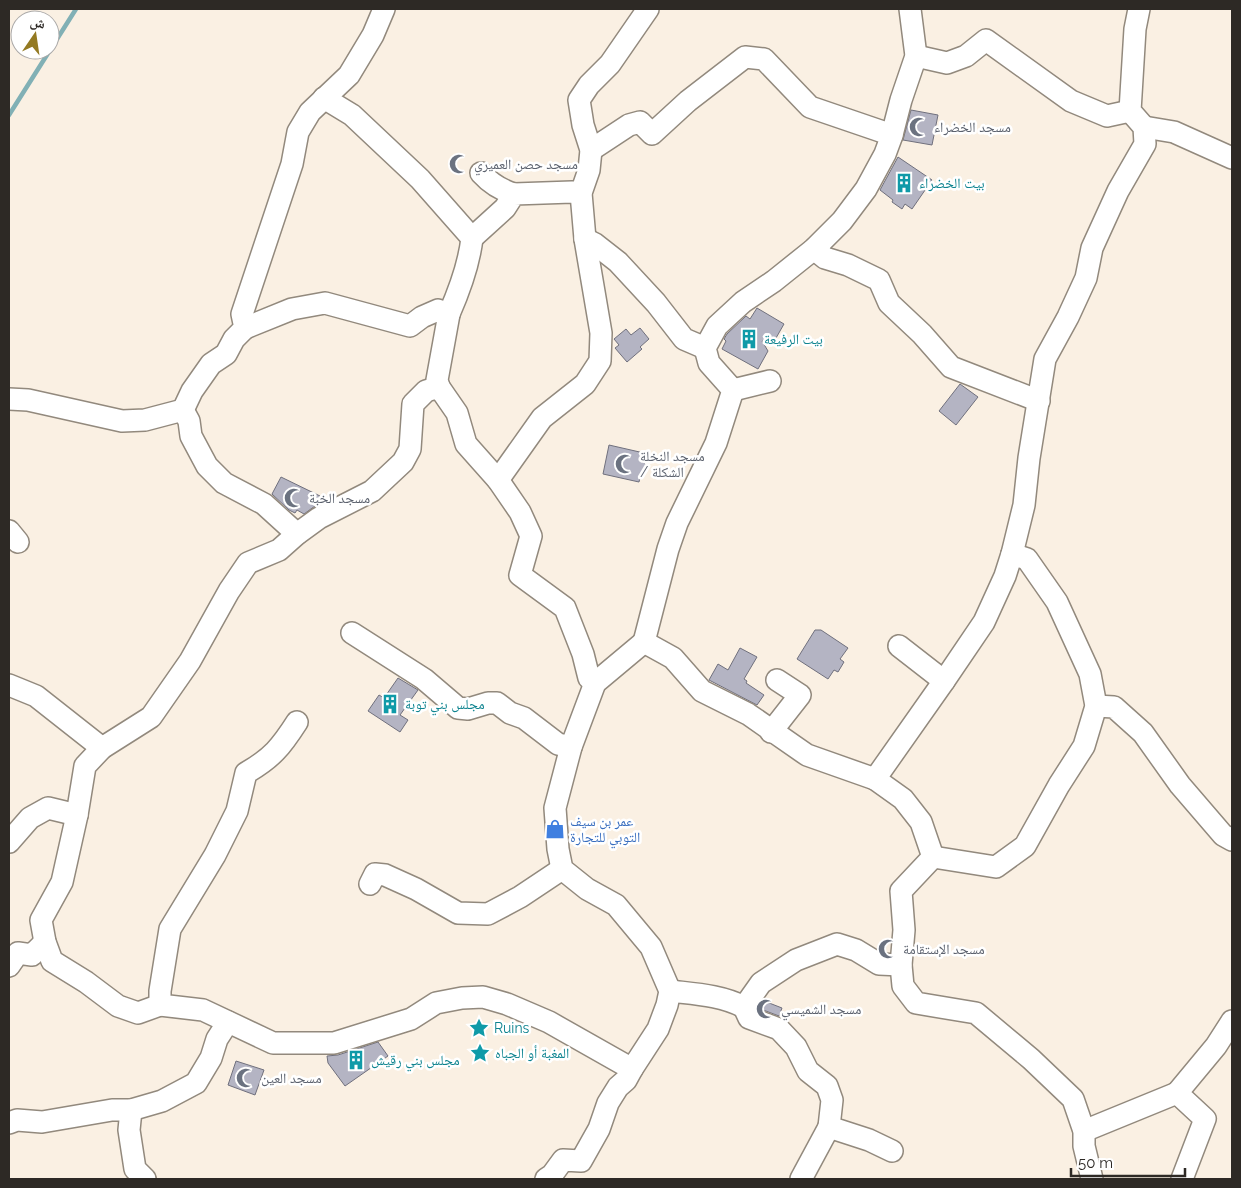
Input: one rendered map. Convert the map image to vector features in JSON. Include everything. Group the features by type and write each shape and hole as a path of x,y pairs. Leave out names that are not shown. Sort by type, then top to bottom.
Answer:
{"street":[{"path":"245,328 242,314 292,164 298,132 310,112 349,75 373,35 384,9"},
{"path":"498,480 542,418 585,384 600,361 601,333 585,238 581,193 589,170 591,150 583,125 579,100 588,86 610,64 648,9"},
{"path":"734,390 709,363 705,348 717,326 744,302 814,249 842,220 866,189 885,154 916,56 910,9"},
{"path":"875,779 984,622 1005,576 1024,505 1029,458 1045,360 1086,278 1092,248 1118,191 1145,144 1144,127 1130,111 1135,29 1139,9"},
{"path":"916,56 947,63 966,56 986,40 1071,101 1107,116 1130,111"},
{"path":"591,150 629,125 640,122 652,134 745,56 764,59 810,107 892,135"},
{"path":"324,98 352,115 420,179 472,238"},
{"path":"1144,127 1174,132 1232,158"},
{"path":"481,173 489,182 504,191 514,194 581,193"},
{"path":"514,194 505,208 472,238 469,259 462,283 449,314 437,380 439,387 456,412 466,444 498,480 520,512 531,536 520,575 564,608 583,654 589,678 595,683"},
{"path":"585,238 618,262 656,303 684,339 705,348"},
{"path":"814,249 824,258 848,265 879,280 889,303 922,334 951,367 1039,401"},
{"path":"9,399 28,400 122,421 145,420 183,410 192,391 211,364 226,354 234,339 245,328 292,309 325,303 410,326 422,317 438,310 449,314"},
{"path":"734,390 770,381"},
{"path":"439,387 426,391 413,404 410,448 403,462 372,491 319,518 279,550 248,563 229,591 190,661 151,717 102,748 85,766 77,815 62,882 41,920 45,942 52,962 86,982 118,1006 138,1013 160,1005 203,1010 273,1043 334,1043 410,1019 436,1003 462,998 483,997 507,1004 549,1022 632,1069"},
{"path":"546,1179 552,1175 563,1160 580,1161 599,1129 608,1103 618,1087 626,1080 658,1030 667,1005 670,991 652,948 616,905 587,889 562,869 558,849 555,808 572,747 595,683 644,642 668,549 677,523 716,442 734,390"},
{"path":"183,410 189,421 191,436 207,466 224,483 264,504 297,534"},
{"path":"933,857 996,866 1025,846 1059,785 1084,746 1094,718 1096,706 1090,674 1057,602 1027,559 1012,554"},
{"path":"352,633 424,679 458,708 468,709 488,702 497,703 510,713 524,718 558,744 572,747"},
{"path":"644,642 673,658 702,691 748,714 807,756 875,779 902,799 921,822 933,857"},
{"path":"899,646 944,681"},
{"path":"771,732 800,695 777,680"},
{"path":"9,685 36,696 102,748"},
{"path":"1096,706 1114,707 1143,733 1180,785 1223,835 1232,840"},
{"path":"160,1005 160,991 170,929 215,855 237,811 246,773 259,766 280,748 297,722"},
{"path":"9,842 30,818 48,808 77,815"},
{"path":"933,857 901,891 904,930 901,965 903,986 916,1003 976,1013 1031,1059 1073,1099 1084,1131 1084,1146 1092,1179"},
{"path":"370,884 375,874 384,875 416,889 458,913 488,914 520,897 562,869"},
{"path":"9,966 18,954 32,955 45,942"},
{"path":"744,1007 761,983 796,960 837,944 856,950 879,964 901,965"},
{"path":"670,991 716,997 733,1001 744,1007 748,1018 779,1029 796,1047 808,1071 826,1086 832,1100 829,1127 801,1179"},
{"path":"1084,1131 1177,1093 1216,1046 1232,1020"},
{"path":"9,1123 17,1120 42,1122 112,1110 131,1110 162,1101 196,1083 210,1058 217,1039 228,1022"},
{"path":"1177,1093 1205,1119 1182,1179"},
{"path":"131,1110 129,1130 135,1169 145,1179"},
{"path":"829,1127 869,1140 892,1151"}],"building":[{"name":"مسجد الخضراء","path":"911,110 938,115 932,145 903,140"},
{"name":"بيت الخضراء","path":"898,157 932,180 912,209 905,204 902,209 880,190"},
{"name":"بيت الرفيعة","path":"757,308 784,324 776,338 762,341 768,351 758,369 722,349 727,334 746,316 750,319"},
{"path":"640,328 649,339 640,347 642,349 627,362 615,348 619,345 614,339 626,329 631,335"},
{"path":"960,384 978,397 956,425 939,411"},
{"name":"مسجد النخلة / الشكلة","path":"609,445 644,453 643,462 649,468 641,473 639,482 603,474"},
{"name":"مسجد الخبة","path":"281,477 320,496 315,506 304,514 297,510 295,513 289,510 272,494"},
{"path":"815,630 821,630 848,648 840,659 844,662 838,672 834,670 828,679 797,659"},
{"path":"740,648 757,657 744,679 747,681 746,683 764,695 757,705 709,680 718,664 728,670"},
{"name":"مجلس بني توبة","path":"398,678 418,690 400,715 408,720 400,732 368,711 379,695 384,698"},
{"path":"764,1001 782,1008 779,1016 758,1008"},
{"name":"مجلس بني رقيش","path":"378,1042 388,1056 345,1086 328,1063 327,1056 338,1055"},
{"name":"مسجد العين","path":"236,1061 264,1070 255,1095 228,1085"}],"waterway":[{"path":"9,115 76,9"}],"place":[{"name":"مسجد الخضراء","path":"919,127"},
{"name":"مسجد حصن العميري","path":"459,164"},
{"name":"بيت الخضراء","path":"904,183"},
{"name":"بيت الرفيعة","path":"749,339"},
{"name":"مسجد النخلة / الشكلة","path":"625,464"},
{"name":"مسجد الخبة","path":"294,498"},
{"name":"مجلس بني توبة","path":"390,704"},
{"name":"عمر بن سيف التوبي للتجارة","path":"555,829"},
{"name":"مسجد الإستقامة","path":"888,949"},
{"name":"مسجد الشميسي","path":"766,1009"},
{"name":"Ruins","path":"479,1028"},
{"name":"المغبة أو الجباه","path":"480,1053"},
{"name":"مجلس بني رقيش","path":"356,1060"},
{"name":"مسجد العين","path":"246,1078"}]}
